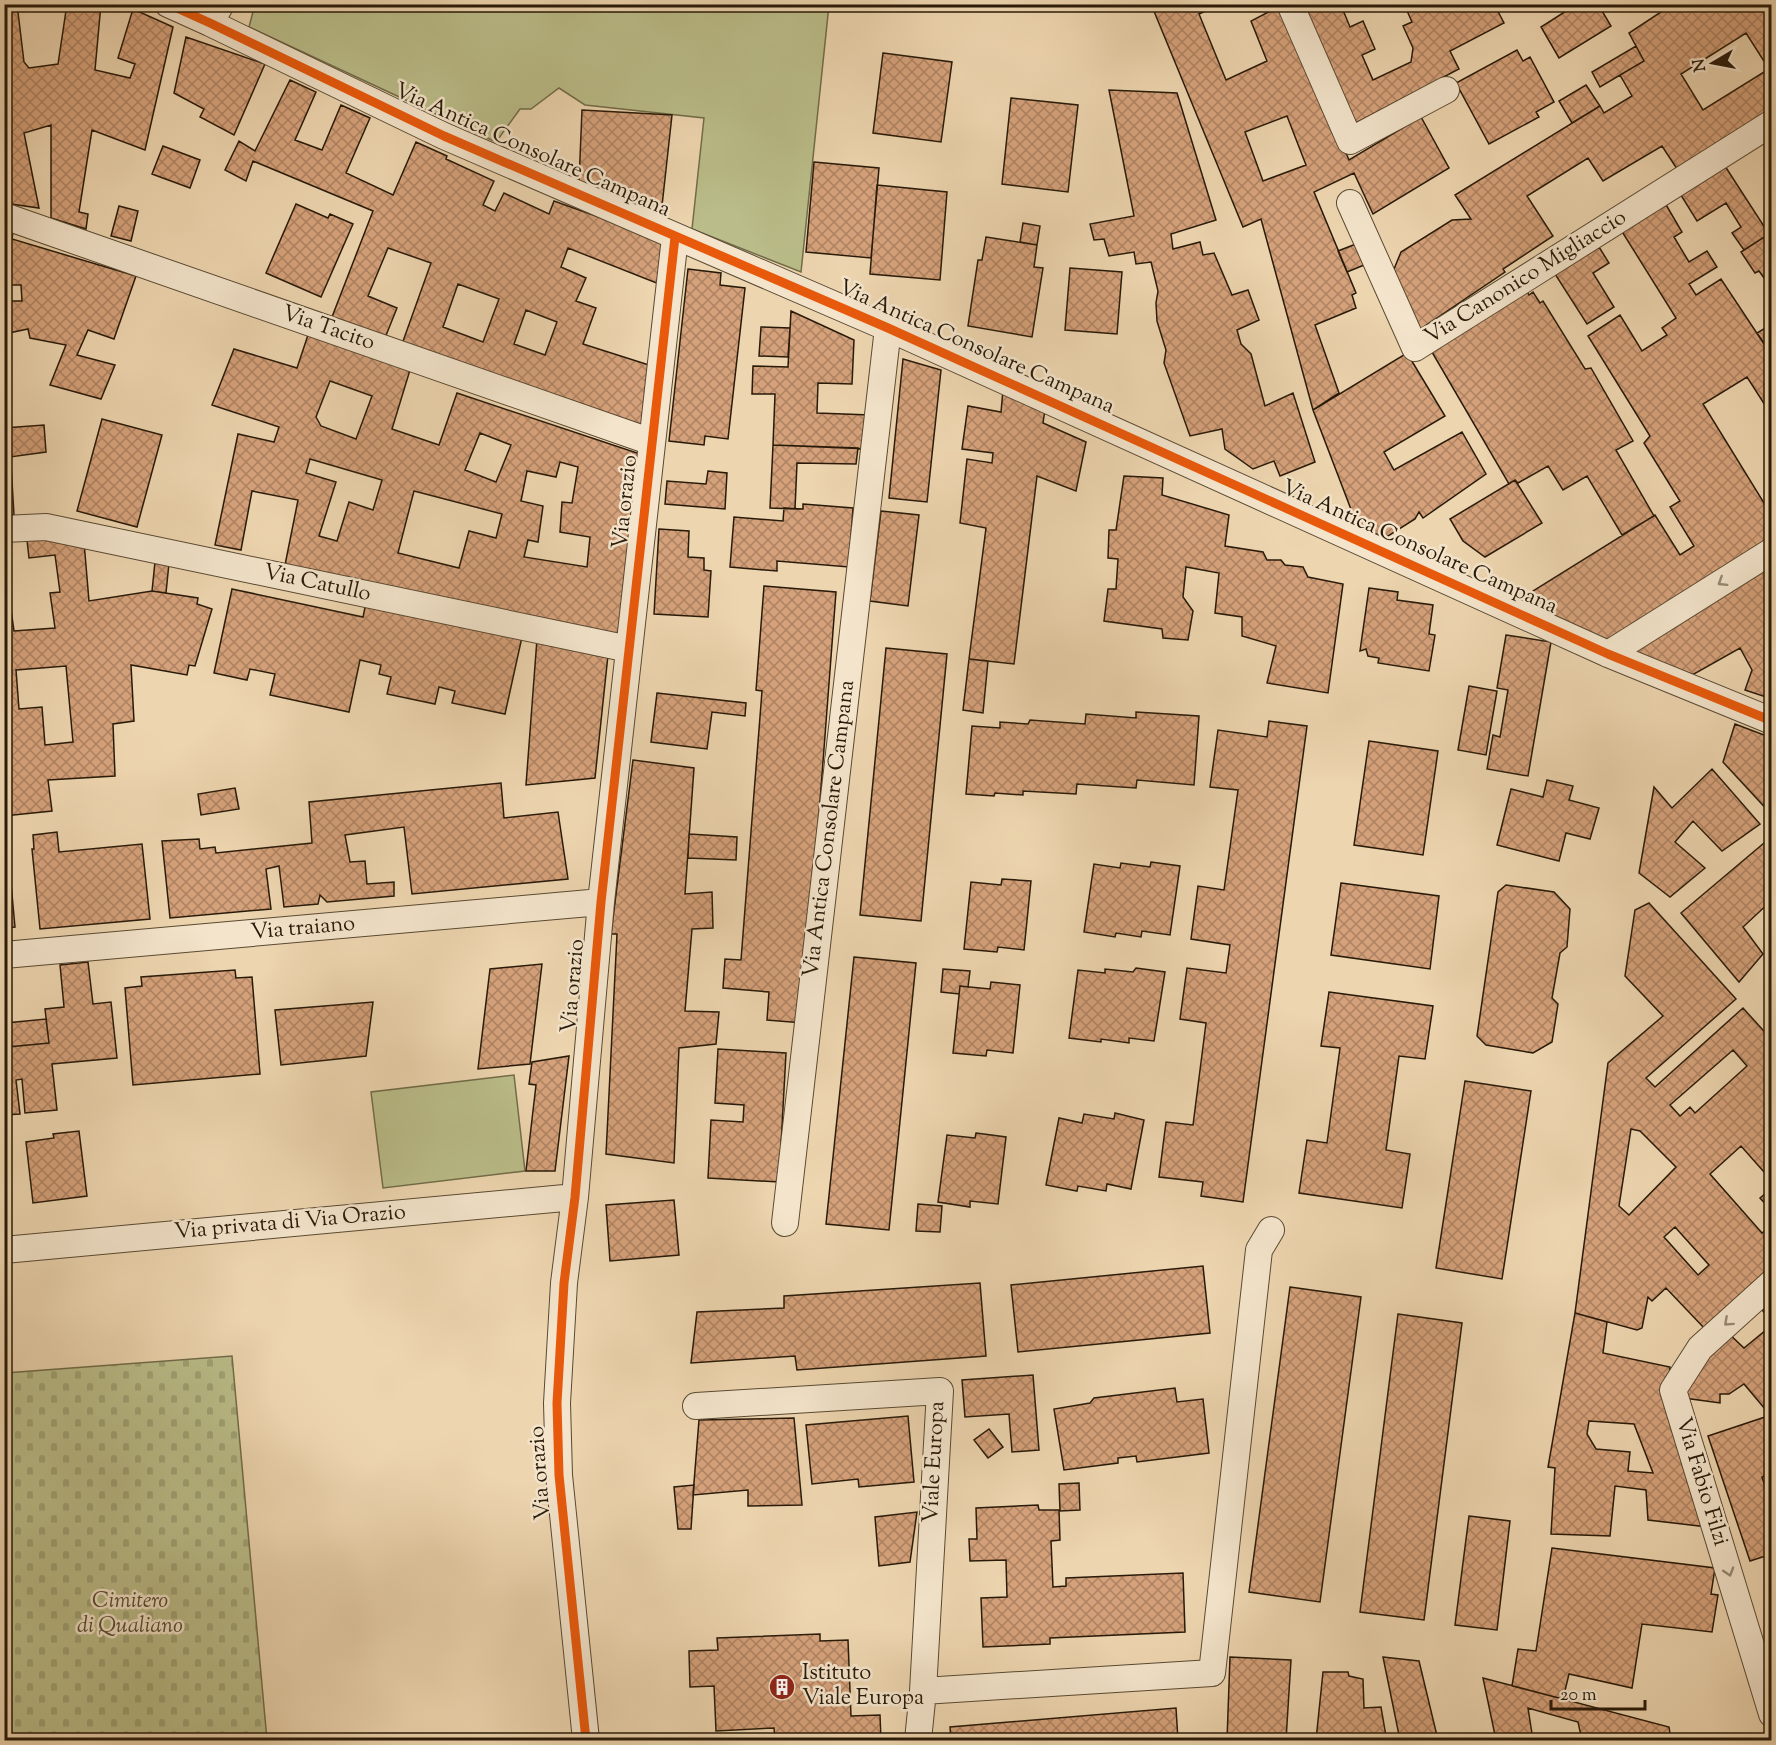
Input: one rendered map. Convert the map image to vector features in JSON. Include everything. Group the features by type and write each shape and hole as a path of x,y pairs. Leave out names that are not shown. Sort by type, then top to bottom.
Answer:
{"street":[{"name":"Via Antica Consolare Campana","path":"168,4 215,14 444,136 888,328 1608,654 1772,721"},
{"path":"1290,4 1350,141 1446,90"},
{"name":"Via Canonico Migliaccio","path":"1350,203 1415,348 1772,123"},
{"name":"Via Tacito","path":"4,216 652,442"},
{"name":"Via orazio","path":"586,1740 559,1475 557,1403 564,1283 575,1197 601,902 675,237"},
{"name":"Via Antica Consolare Campana","path":"785,1223 888,328"},
{"name":"Via Catullo","path":"4,529 46,527 629,649"},
{"path":"1608,654 1772,551"},
{"name":"Via traiano","path":"4,955 601,902"},
{"name":"Via privata di Via Orazio","path":"4,1250 575,1197"},
{"path":"923,1691 1212,1673 1259,1250 1271,1230"},
{"name":"Via Fabio Filzi","path":"1772,1283 1700,1348 1673,1390 1772,1714"},
{"name":"Viale Europa","path":"696,1406 940,1391 923,1691 918,1740"}],"green space":[{"path":"255,4 829,5 801,272 692,229 704,118 585,105 559,88 531,109 520,109 496,142 249,27"},
{"path":"514,1075 525,1171 383,1188 371,1092"},
{"name":"Cimitero di Qualiano","path":"232,1356 267,1740 5,1740 5,1373"}],"building":[{"path":"4,4 17,4 24,62 29,68 58,64 67,4 101,4 95,70 130,78 135,64 118,58 133,9 173,27 145,150 92,130 79,212 88,214 86,229 51,218 51,125 24,133 39,208 4,203"},
{"path":"1151,4 1213,4 1214,7 1199,14 1226,80 1267,61 1251,21 1284,4 1349,160 1421,117 1449,168 1373,214 1354,173 1314,192 1356,293 1352,295 1356,308 1315,325 1339,393 1313,410 1261,219 1243,227","holes":["1287,116 1306,165 1263,181 1245,132"]},
{"path":"1301,4 1355,4 1343,10 1350,27 1363,21 1375,49 1362,55 1373,80 1411,62 1413,48 1403,26 1412,22 1404,4 1494,4 1504,23 1450,51 1459,69 1354,124"},
{"path":"1577,4 1612,4 1602,11 1611,26 1559,58 1541,27"},
{"path":"1673,4 1772,4 1772,108 1679,172 1662,146 1603,181 1588,158 1527,196 1553,236 1503,269 1505,272 1416,332 1394,269 1401,252 1452,220 1471,219 1455,195 1600,106 1604,113 1632,96 1620,75 1644,61 1629,33","holes":["1746,33 1769,69 1703,110 1681,74"]},
{"path":"186,37 265,64 234,135 200,117 204,109 174,93"},
{"path":"1636,46 1644,61 1600,87 1592,72"},
{"path":"1517,50 1523,61 1530,57 1554,102 1536,112 1539,117 1489,144 1456,83"},
{"path":"883,53 952,62 941,142 873,133"},
{"path":"290,80 316,92 295,140 322,150 341,105 370,118 346,173 393,195 416,142 494,181 483,205 495,211 504,193 549,214 554,201 663,240 659,284 568,248 561,267 586,278 576,301 596,308 583,344 649,365 642,430 402,344 431,263 388,248 368,296 397,308 383,343 332,317 373,211 253,161 246,181 225,170 239,141 255,151","holes":["458,284 499,299 483,342 443,327","526,310 557,322 545,355 514,344"]},
{"path":"1586,85 1600,106 1572,123 1559,101"},
{"path":"1109,90 1177,93 1216,220 1171,234 1173,249 1200,242 1203,255 1214,253 1232,295 1248,290 1259,320 1237,330 1241,344 1251,354 1265,406 1293,393 1315,462 1280,476 1274,461 1253,469 1225,449 1222,429 1190,436 1164,363 1166,350 1157,321 1158,291 1151,262 1136,264 1134,252 1109,256 1104,239 1094,240 1090,224 1134,216"},
{"path":"1011,98 1078,105 1068,192 1002,184"},
{"path":"582,110 672,115 661,215 579,182"},
{"path":"163,146 200,160 190,188 152,174"},
{"path":"814,162 879,168 871,258 806,252"},
{"path":"1723,163 1769,234 1744,250 1732,233 1741,227 1726,203 1697,221 1679,192"},
{"path":"877,185 947,192 940,280 870,274"},
{"path":"1665,203 1682,232 1674,237 1689,262 1707,251 1717,267 1689,284 1696,295 1721,279 1772,356 1772,416 1747,377 1703,404 1772,516 1772,541 1603,645 1517,601 1655,515 1680,555 1694,546 1670,507 1680,501 1644,443 1650,436 1588,336 1620,315 1642,351 1667,335 1662,328 1676,318 1621,230"},
{"path":"296,204 328,218 330,214 353,224 321,297 266,273"},
{"path":"119,206 138,211 131,241 111,236"},
{"path":"1023,223 1040,226 1037,245 1020,242"},
{"path":"4,231 13,231 12,239 136,276 114,339 88,330 77,355 115,365 101,399 50,385 66,345 30,338 28,329 4,334 4,301 22,301 21,285 4,285"},
{"path":"1772,232 1772,273 1764,278 1759,271 1755,273 1741,252"},
{"path":"986,237 1037,245 1034,267 1043,268 1032,337 968,326 978,260 982,260"},
{"path":"1361,242 1369,263 1347,272 1338,251"},
{"path":"1599,247 1609,263 1593,273 1614,307 1587,324 1555,274"},
{"path":"1070,268 1122,272 1117,334 1065,330"},
{"path":"688,269 721,273 720,285 745,288 728,439 705,436 704,445 669,441"},
{"path":"1525,288 1529,295 1533,292 1540,303 1543,301 1585,369 1591,368 1633,441 1616,450 1654,516 1622,535 1587,476 1563,490 1548,466 1518,483 1515,480 1509,484 1429,347"},
{"path":"791,311 854,340 852,384 818,383 817,413 870,415 869,449 773,445 775,394 752,394 753,366 788,367"},
{"path":"1772,324 1772,355 1757,333"},
{"path":"761,327 790,328 788,357 759,356"},
{"path":"308,335 410,370 392,429 439,445 457,393 640,454 622,642 285,565 298,500 252,491 241,550 215,545 238,434 274,442 279,427 212,405 234,349 297,368","holes":["330,381 372,396 356,439 321,426 316,417","480,433 511,445 496,482 465,470","310,459 382,480 373,510 349,502 337,541 319,536 336,482 306,473","560,462 578,467 572,503 562,502 560,532 590,537 587,567 524,557 528,540 538,542 543,506 521,501 527,471 556,477","414,491 502,514 496,538 469,531 459,568 398,553"]},
{"path":"1407,353 1445,416 1384,452 1394,470 1462,432 1486,474 1423,518 1419,512 1415,519 1385,538 1357,525 1313,410"},
{"path":"903,359 941,370 927,502 889,498"},
{"path":"1003,390 1046,403 1043,423 1086,442 1076,491 1037,476 1014,664 969,659 986,528 960,523 967,459 992,463 993,453 962,449 968,406 1001,412"},
{"path":"102,419 162,435 137,527 77,511"},
{"path":"44,425 46,452 10,457 10,447 4,448 4,428"},
{"path":"773,445 858,448 856,464 797,463 795,509 770,508"},
{"path":"10,447 14,515 4,515 4,448"},
{"path":"708,471 727,473 725,509 665,504 667,481 706,484"},
{"path":"1124,476 1163,478 1162,495 1229,515 1225,546 1263,552 1267,560 1281,560 1285,565 1303,567 1308,577 1343,584 1328,693 1267,683 1276,646 1242,636 1242,617 1215,613 1219,573 1186,567 1183,597 1193,611 1188,640 1163,638 1162,629 1104,621 1108,589 1116,589 1118,559 1108,558 1109,530 1116,530"},
{"path":"1515,480 1542,523 1485,557 1463,541 1450,519"},
{"path":"803,504 853,508 849,567 777,561 777,571 730,567 734,517 783,521 784,508 803,509"},
{"path":"881,511 919,515 908,606 870,601"},
{"path":"659,529 689,531 688,557 704,558 704,570 711,571 708,617 654,614"},
{"path":"55,535 84,542 89,601 152,591 198,598 197,604 212,609 195,666 189,665 187,675 131,665 134,721 113,724 115,776 48,780 52,811 4,816 4,559 14,631 55,628 50,593 60,592 55,555 29,558 27,540","holes":["66,666 73,742 45,745 42,707 19,709 16,670"]},
{"path":"1772,559 1772,699 1745,690 1752,670 1740,648 1687,678 1638,656 1633,645"},
{"path":"155,562 169,563 166,593 152,591"},
{"path":"764,586 836,592 803,1023 767,1020 769,992 723,988 725,959 741,960 762,691 756,690"},
{"path":"1369,588 1398,592 1397,600 1433,605 1429,634 1435,635 1429,671 1378,663 1379,658 1368,656 1366,649 1360,651"},
{"path":"232,589 363,617 366,603 522,637 505,714 452,703 455,691 439,687 435,704 387,694 391,677 379,674 381,665 360,660 349,712 270,695 275,674 250,669 247,680 214,673"},
{"path":"1506,635 1551,642 1528,776 1487,769 1493,735 1500,737 1508,690 1497,688"},
{"path":"537,639 608,655 595,778 526,785"},
{"path":"886,648 947,654 921,921 860,915"},
{"path":"969,659 988,661 983,713 963,710"},
{"path":"1469,686 1497,691 1486,755 1458,750"},
{"path":"657,693 746,703 745,716 712,712 707,749 651,742"},
{"path":"1136,712 1199,716 1194,785 1137,780 1136,788 1077,784 1076,794 1023,791 1023,795 966,794 972,726 1000,728 1000,722 1028,724 1030,720 1085,724 1086,714 1136,718"},
{"path":"1269,721 1307,726 1243,1202 1201,1196 1203,1182 1159,1177 1166,1122 1193,1125 1206,1023 1180,1019 1187,968 1226,973 1230,945 1191,939 1198,886 1224,890 1238,790 1210,787 1218,730 1267,737"},
{"path":"1735,724 1772,738 1772,815 1723,762"},
{"path":"1369,741 1438,751 1423,855 1354,845"},
{"path":"633,760 694,768 685,894 712,892 713,928 692,929 685,1011 719,1012 716,1044 679,1048 674,1163 606,1154 617,934 611,934"},
{"path":"1712,769 1760,824 1722,851 1693,821 1675,842 1705,868 1670,897 1639,873 1654,787 1672,808"},
{"path":"1547,780 1573,786 1569,800 1599,808 1590,839 1566,833 1559,861 1497,845 1511,789 1543,797"},
{"path":"501,783 504,818 558,812 568,879 412,894 404,827 345,835 350,862 365,861 367,884 394,882 394,896 327,902 320,895 318,904 284,907 279,866 266,869 271,909 170,918 162,841 199,839 200,849 215,847 216,853 312,843 309,802"},
{"path":"235,788 239,809 201,815 198,794"},
{"path":"57,832 59,852 142,844 150,919 40,929 32,849 34,849 33,835"},
{"path":"689,834 737,837 736,860 688,858"},
{"path":"1770,838 1772,840 1772,900 1743,927 1763,954 1739,982 1681,913"},
{"path":"9,862 15,927 4,928 4,863"},
{"path":"1151,862 1180,866 1170,935 1142,931 1141,937 1116,933 1115,937 1084,932 1094,864 1120,868 1121,863 1150,867"},
{"path":"1002,879 1031,881 1024,950 998,947 997,952 964,949 971,882 1001,885"},
{"path":"1341,883 1439,896 1430,969 1331,955"},
{"path":"1506,885 1554,892 1570,909 1567,947 1560,953 1552,998 1558,1004 1552,1042 1533,1053 1486,1045 1477,1036 1498,892"},
{"path":"1649,903 1736,999 1646,1078 1655,1087 1743,1008 1772,1040 1772,1181 1741,1146 1710,1174 1762,1233 1772,1225 1772,1270 1706,1330 1666,1288 1652,1301 1648,1297 1642,1328 1637,1330 1575,1313 1608,1063 1663,1016 1625,976 1635,910","holes":["1733,1050 1747,1066 1695,1113 1690,1107 1680,1116 1670,1105","1631,1129 1640,1131 1676,1167 1629,1215 1619,1206","1675,1227 1709,1265 1698,1275 1664,1237"]},
{"path":"854,957 916,963 889,1230 826,1224"},
{"path":"88,962 93,1004 111,1002 117,1058 52,1064 57,1110 25,1113 22,1079 16,1080 20,1114 4,1115 4,1064 10,1064 8,1047 49,1043 45,1009 64,1007 60,965"},
{"path":"542,964 530,1064 478,1069 490,969"},
{"path":"1136,968 1165,972 1154,1041 1129,1038 1129,1043 1069,1038 1078,970 1105,973 1105,969 1133,972"},
{"path":"943,969 970,971 968,987 960,986 959,994 941,992"},
{"path":"235,970 236,978 252,977 260,1074 133,1085 125,988 142,986 141,977"},
{"path":"991,982 1020,985 1013,1053 987,1050 986,1056 953,1053 960,986 990,989"},
{"path":"1329,992 1433,1006 1425,1059 1399,1056 1386,1150 1410,1154 1402,1208 1299,1193 1307,1140 1327,1143 1340,1048 1321,1046"},
{"path":"373,1002 366,1056 281,1065 275,1010"},
{"path":"46,1019 49,1043 8,1047 6,1023"},
{"path":"718,1049 786,1053 779,1182 708,1178 711,1120 743,1122 744,1105 715,1103"},
{"path":"569,1056 555,1171 526,1171 536,1085 529,1084 532,1062"},
{"path":"1465,1081 1531,1091 1502,1279 1436,1268"},
{"path":"1115,1113 1144,1120 1131,1189 1107,1184 1106,1191 1078,1186 1077,1191 1046,1185 1059,1118 1082,1123 1084,1114 1114,1119"},
{"path":"79,1131 87,1196 33,1203 26,1142 54,1138 53,1134"},
{"path":"976,1133 1006,1137 998,1204 970,1201 970,1207 938,1202 947,1135 975,1138"},
{"path":"1772,1188 1772,1211 1760,1198"},
{"path":"674,1200 679,1255 610,1261 606,1205"},
{"path":"918,1204 942,1206 940,1232 916,1231"},
{"path":"1203,1266 1210,1333 1018,1352 1011,1285"},
{"path":"980,1283 986,1356 797,1370 795,1356 691,1363 697,1312 784,1308 784,1296"},
{"path":"1290,1287 1361,1297 1320,1602 1249,1592"},
{"path":"1772,1293 1772,1324 1759,1305"},
{"path":"1575,1313 1607,1322 1603,1353 1670,1367 1667,1398 1708,1527 1648,1520 1646,1490 1615,1486 1610,1536 1551,1534 1555,1468 1548,1467","holes":["1589,1421 1634,1424 1653,1473 1628,1471 1630,1452 1596,1449 1587,1434"]},
{"path":"1398,1314 1462,1323 1424,1620 1360,1612"},
{"path":"1772,1325 1772,1409 1765,1409 1744,1384 1729,1394 1720,1394 1720,1403 1684,1398 1688,1373 1725,1330 1744,1348"},
{"path":"1033,1375 1039,1450 1012,1452 1009,1414 965,1417 962,1380"},
{"path":"1175,1388 1177,1402 1203,1399 1209,1453 1137,1462 1136,1456 1118,1458 1118,1463 1064,1470 1054,1409 1090,1403 1094,1398"},
{"path":"908,1416 914,1482 859,1487 858,1479 812,1484 806,1425"},
{"path":"1765,1417 1772,1437 1772,1474 1762,1477 1768,1496 1772,1494 1772,1554 1750,1561 1708,1436"},
{"path":"794,1418 802,1505 748,1506 748,1490 693,1495 699,1420"},
{"path":"989,1429 1003,1447 988,1458 974,1440"},
{"path":"1079,1483 1080,1510 1060,1511 1059,1484"},
{"path":"694,1485 691,1529 678,1529 674,1487"},
{"path":"1038,1505 1039,1510 1059,1510 1060,1540 1051,1541 1053,1587 1066,1586 1066,1578 1183,1573 1185,1632 1050,1638 1050,1644 983,1647 981,1598 1007,1597 1006,1560 970,1561 969,1539 977,1539 976,1508"},
{"path":"917,1512 910,1562 879,1566 875,1517"},
{"path":"1469,1516 1510,1521 1497,1630 1455,1625"},
{"path":"1552,1548 1715,1568 1711,1594 1718,1595 1712,1632 1642,1624 1632,1688 1569,1674 1563,1699 1512,1686 1518,1649 1536,1651"},
{"name":"Istituto Viale Europa","path":"820,1634 820,1641 848,1640 851,1716 880,1715 881,1740 775,1740 774,1728 716,1731 714,1686 690,1687 689,1651 718,1650 717,1638"},
{"path":"1772,1640 1772,1670 1763,1643"},
{"path":"1230,1657 1291,1660 1286,1740 1227,1740"},
{"path":"1383,1657 1419,1661 1438,1740 1400,1740"},
{"path":"1323,1672 1348,1672 1349,1676 1363,1679 1364,1708 1381,1707 1386,1736 1379,1737 1379,1740 1316,1740"},
{"path":"1483,1678 1669,1727 1671,1740 1582,1740 1578,1722 1528,1708 1533,1740 1496,1740"},
{"path":"1176,1708 1178,1740 951,1740 950,1727"}],"cycle path":[{"path":"168,4 444,136 888,328 1608,654 1772,721"},
{"path":"586,1740 559,1475 557,1403 564,1283 575,1197 601,902 675,237"}],"place":[{"name":"Istituto Viale Europa","path":"782,1687"}]}
